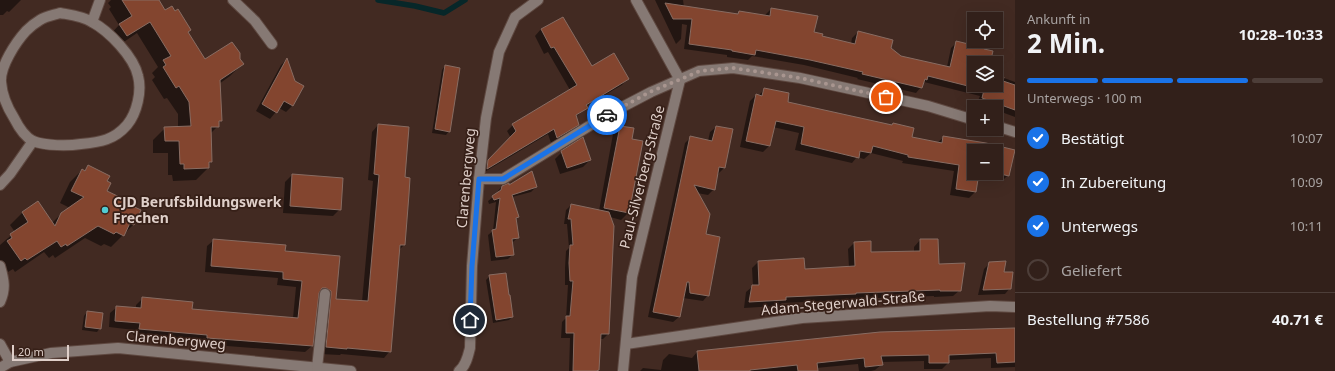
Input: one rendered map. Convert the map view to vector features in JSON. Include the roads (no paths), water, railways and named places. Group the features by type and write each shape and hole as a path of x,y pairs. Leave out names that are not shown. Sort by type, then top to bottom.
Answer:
{"street":[{"path":"92,22 100,0"},
{"path":"233,0 255,21 272,44"},
{"name":"Clarenbergweg","path":"459,371 462,369 467,359 470,348 472,266 479,179 486,118 500,52 515,17 538,0"},
{"path":"636,0 680,80"},
{"path":"60,13 92,22 118,43 131,59 138,76 139,93 136,108 128,124 116,135 100,142 73,145 50,144 33,141 20,128 6,105 0,80 4,65 13,48 26,30 42,19 60,13"},
{"path":"479,179 503,179 607,115 650,92 700,71 733,68 808,79 928,106 967,118"},
{"name":"Paul-Silverberg-Straße","path":"623,371 632,277 680,80"},
{"path":"1003,128 1015,132"},
{"path":"0,184 10,174 33,141"},
{"path":"0,266 5,282 0,302"},
{"path":"316,368 325,294"},
{"name":"Adam-Stegerwald-Straße","path":"626,344 802,318 990,306 1015,307"},
{"path":"0,344 10,362"},
{"name":"Clarenbergweg","path":"0,368 10,362 51,353 118,348 290,368 316,368 351,371"}],"waterway":[{"path":"378,0 415,6 444,13 465,0"}],"place":[{"name":"CJD Berufsbildungswerk Frechen","path":"105,210"}]}
